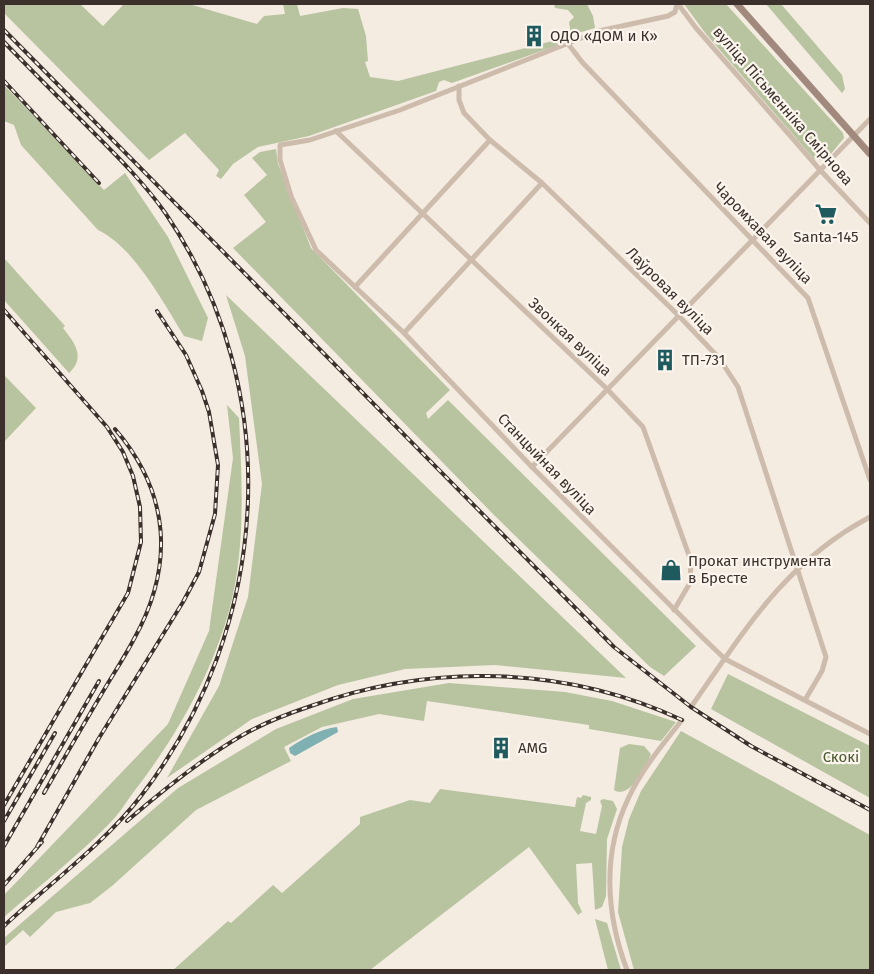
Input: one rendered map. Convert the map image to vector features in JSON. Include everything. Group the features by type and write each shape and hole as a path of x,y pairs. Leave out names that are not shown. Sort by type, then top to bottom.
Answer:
{"main road":[{"path":"737,4 870,154"}],"street":[{"path":"336,131 400,110 568,45 599,31 668,16 675,12 678,4"},
{"name":"вуліца Пісьменніка Смірнова","path":"678,4 696,28 820,171 870,223"},
{"name":"Чаромхавая вуліца","path":"568,45 582,62 808,298 870,480"},
{"name":"Лаўровая вуліца","path":"459,86 459,100 464,113 490,140 542,183 678,316 719,358 738,387 826,657 822,671 805,700"},
{"path":"532,467 606,388 870,119"},
{"name":"Станцыйная вуліца","path":"336,131 310,140 280,145 280,160 291,196 316,250 404,333 532,467 725,659 870,734"},
{"name":"Звонкая вуліца","path":"336,131 424,212 470,259 606,388 643,427 691,561 690,583 674,610"},
{"path":"355,287 490,140"},
{"path":"404,333 470,259 542,183"},
{"path":"691,707 763,606 798,568 826,544 870,517"},
{"path":"627,970 618,946 610,914 610,867 615,837 628,799 643,773 682,720"}],"green space":[{"path":"4,4 80,4 103,26 124,4 189,4 257,24 264,16 285,14 283,4 297,4 300,16 343,8 358,9 366,36 368,61 365,62 370,77 398,81 556,40 558,45 452,83 444,80 439,82 436,91 309,136 258,147 233,164 221,179 216,176 219,170 185,133 149,160 4,13"},
{"path":"554,4 587,4 593,16 595,28 571,35 569,22 574,17 568,10 555,8"},
{"path":"684,4 726,4 843,133 844,138 825,161 814,159 706,34"},
{"path":"766,4 781,4 842,75 845,89 842,93"},
{"path":"4,85 104,190 125,173 168,237 208,318 202,341 184,336 147,277 124,249 98,230 21,145 14,125 4,121"},
{"path":"276,149 278,164 311,248 450,390 426,413 428,419 448,400 696,646 664,676 650,667 494,515 233,248 266,222 244,195 267,175 252,158 260,152"},
{"path":"4,258 65,326 63,328 75,345 78,356 77,362 69,373 4,300"},
{"path":"226,295 626,678 495,665 405,669 338,685 252,719 167,778 219,686 248,597 262,484 245,356"},
{"path":"4,375 36,408 4,442"},
{"path":"227,405 239,418 242,515 234,588 229,611 212,660 177,730 115,817 84,848 4,917 4,895 168,724 209,631 233,458"},
{"name":"Скокі","path":"728,674 870,746 870,798 711,709"},
{"path":"449,683 565,692 612,701 676,722 661,741 589,729 589,725 427,701 424,721 379,714 322,727 284,747 291,761 196,810 112,886 90,903 56,912 30,937 23,930 4,947 4,938 178,788 276,729 353,699"},
{"path":"681,731 870,835 870,970 634,970 618,912 622,847 629,819 641,791"},
{"path":"629,744 644,746 651,754 636,781 620,792 614,790 620,748"},
{"path":"440,789 575,807 577,797 581,798 583,795 591,797 591,800 586,803 580,831 596,834 602,806 600,801 603,799 613,801 617,809 607,839 606,896 602,907 595,910 592,863 576,864 578,903 582,912 578,915 529,847 370,970 173,970 228,921 231,923 273,885 282,893 360,824 360,817 410,800 430,803"},
{"path":"595,919 607,923 621,970 608,970"}],"water":[{"path":"337,727 338,732 295,756 290,753 289,748 306,737"}],"railway":[{"path":"4,30 614,647 691,707 751,746 870,810"},
{"path":"4,42 149,192 166,214 205,283 231,357 246,432 248,509 238,585 217,659 184,730 141,796 126,814 93,847 4,926"},
{"path":"4,81 99,183"},
{"path":"4,310 107,427 123,452 133,476 140,507 141,542 128,593 4,805"},
{"path":"37,847 99,738 183,602 199,572 215,514 218,465 209,412 186,355 157,311"},
{"path":"44,793 134,639 147,611 156,584 161,557 160,530 156,504 147,478 133,453 115,429"},
{"path":"127,821 196,765 258,727 311,706 357,692 403,682 450,677 498,676 545,680 592,689 637,702 682,720"},
{"path":"4,846 99,681"},
{"path":"4,821 55,733"},
{"path":"4,885 42,842"}],"place":[{"name":"ОДО «ДОМ и К»","path":"534,36"},
{"name":"Santa-145","path":"826,214"},
{"name":"ТП-731","path":"665,360"},
{"name":"Прокат инструмента в Бресте","path":"671,570"},
{"name":"AMG","path":"501,748"}]}
